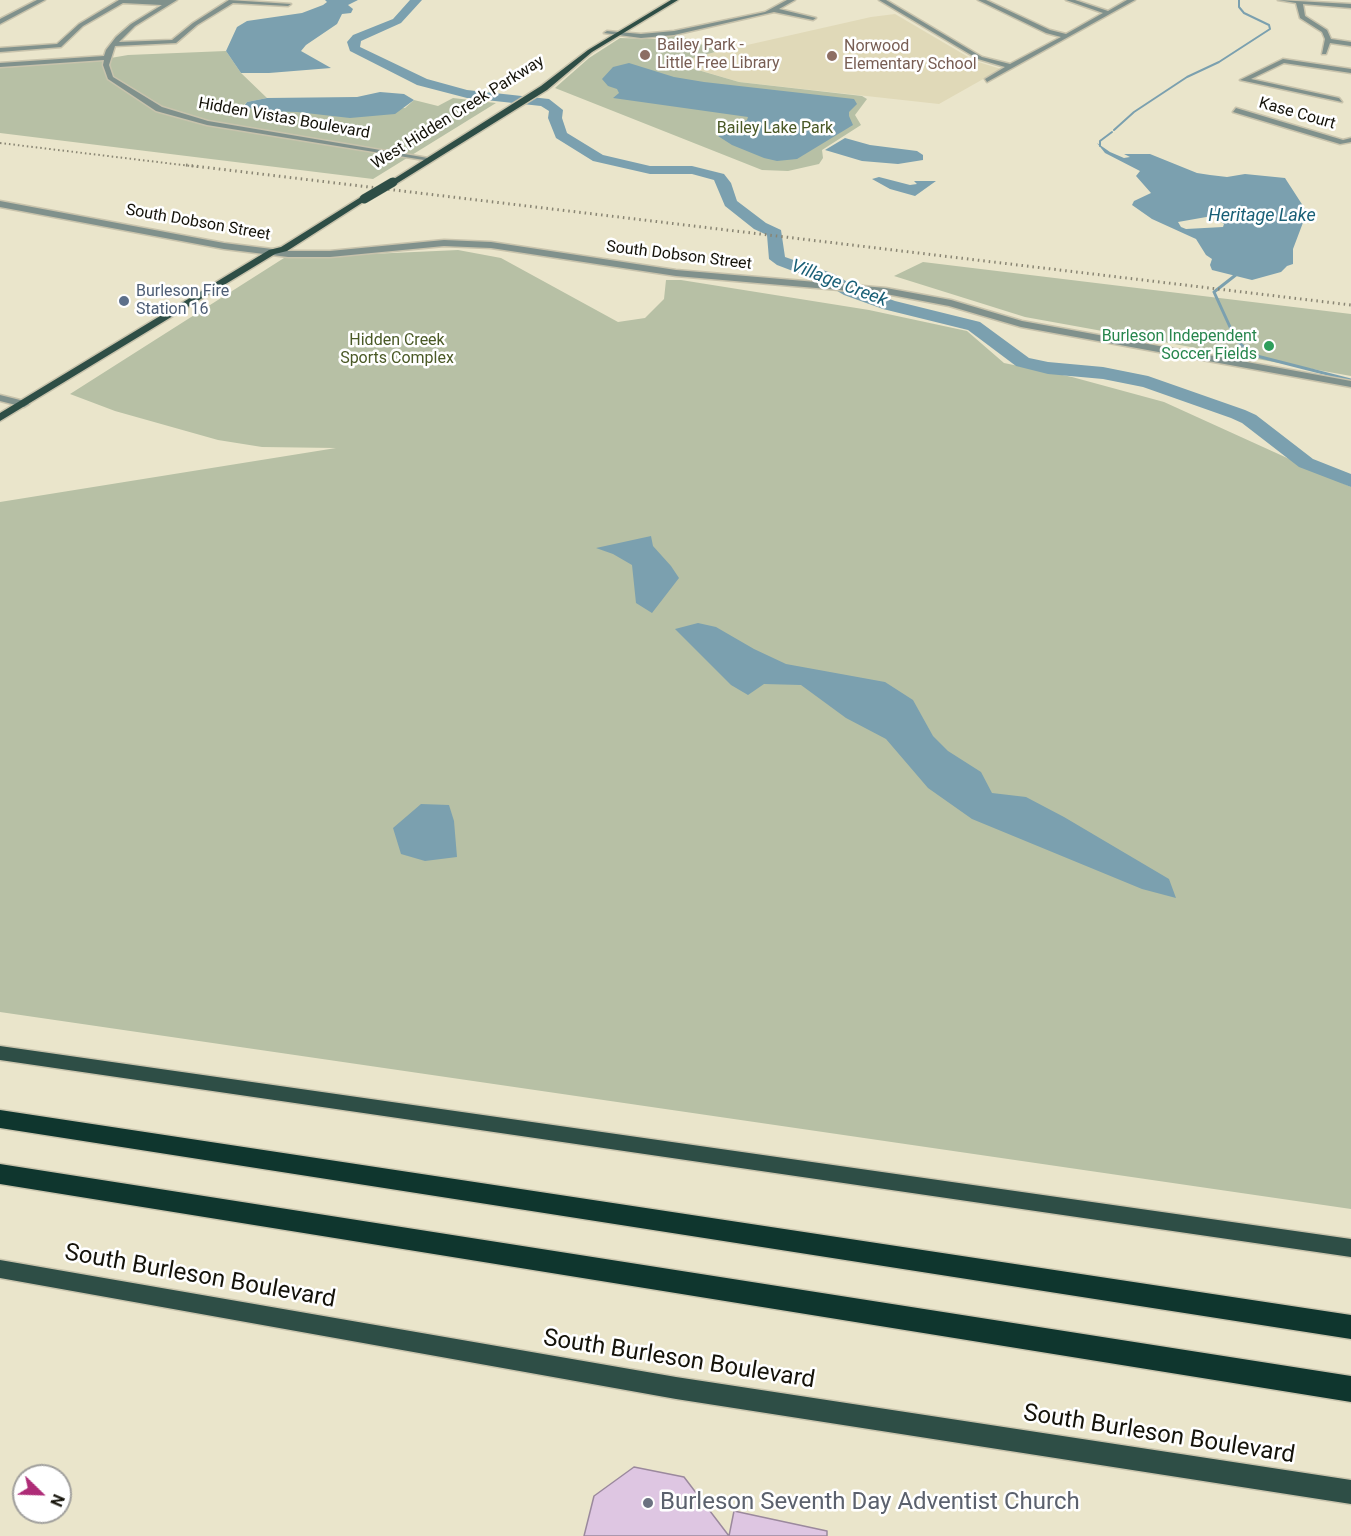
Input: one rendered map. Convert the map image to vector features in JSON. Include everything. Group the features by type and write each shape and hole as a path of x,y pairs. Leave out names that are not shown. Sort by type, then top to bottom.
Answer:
{"highway":[{"path":"0,1119 1351,1327"},
{"path":"0,1174 1351,1389"}],"main road":[{"name":"West Hidden Creek Parkway","path":"272,252 273,247 535,85 577,51 662,0"},
{"name":"West Hidden Creek Parkway","path":"272,252 284,249 500,116 567,70 590,51 675,0"},
{"path":"0,418 272,252"},
{"path":"0,1053 1351,1248"},
{"name":"South Burleson Boulevard","path":"0,1269 676,1388 1351,1492"}],"street":[{"path":"0,22 42,0"},
{"path":"113,44 174,42 195,24 232,0 288,4"},
{"path":"777,0 791,1"},
{"path":"882,0 980,58 1012,67"},
{"path":"981,0 1048,32 1067,36"},
{"path":"1070,0 1109,13"},
{"path":"987,80 1132,0"},
{"path":"1281,0 1351,6"},
{"path":"0,50 59,46 81,25 123,1 171,2"},
{"path":"607,33 654,36 774,10 791,1"},
{"path":"1299,1 1302,17 1325,31 1328,41 1324,53"},
{"path":"0,65 107,58 113,44 133,25 171,2"},
{"path":"774,10 813,18"},
{"path":"712,25 724,30"},
{"path":"1328,41 1351,44"},
{"name":"Hidden Vistas Boulevard","path":"107,58 106,65 110,78 159,109 227,127 430,159"},
{"path":"1339,100 1244,80 1282,61 1351,71"},
{"name":"Kase Court","path":"1236,110 1343,142 1351,140"},
{"name":"South Dobson Street","path":"0,204 224,246 272,252 318,255 444,243 491,245 676,273 869,290 931,298 1021,324 1351,384"},
{"path":"0,398 24,404"}],"shaded area":[{"name":"Norwood Elementary School","path":"895,14 975,61 1001,69 939,104 739,82 672,62 871,17"}],"green space":[{"name":"Bailey Lake Park","path":"676,35 719,51 674,63 739,82 862,96 867,99 855,115 861,125 822,150 823,158 819,164 788,171 762,170 555,88 589,58 620,38 655,39"},
{"path":"226,51 241,73 267,98 247,102 244,105 261,111 405,108 414,100 438,106 453,98 496,103 373,179 0,133 0,68 93,61 128,55"},
{"name":"Hidden Creek Sports Complex","path":"458,250 501,258 618,322 645,318 664,299 666,280 681,280 869,310 967,331 1004,363 1072,377 1164,402 1351,487 1351,1209 0,1012 0,502 336,448 262,447 218,440 115,411 70,394 284,258"},
{"name":"Burleson Independent Soccer Fields","path":"923,262 1351,314 1351,376 1025,317 894,276"}],"water":[{"path":"325,0 358,0 348,5 353,9 351,13 342,14 337,24 306,45 301,51 331,68 241,73 226,51 237,27 247,21 302,13 323,5 327,2"},
{"path":"629,63 674,77 704,82 854,99 857,104 849,112 853,125 797,159 777,161 764,158 732,145 718,136 747,120 748,117 613,98 619,93 617,89 608,86 602,79 613,67"},
{"path":"380,92 404,94 414,100 395,114 350,118 297,112 261,111 244,106 247,102 267,98 357,97"},
{"path":"845,138 870,145 917,151 923,155 923,160 898,164 862,161 825,150"},
{"name":"Heritage Lake","path":"1097,143 1124,158 1130,157 1124,154 1150,154 1197,173 1227,177 1245,174 1285,178 1307,212 1293,249 1293,264 1281,272 1252,280 1212,270 1210,265 1212,259 1206,255 1196,239 1152,219 1132,205 1134,201 1151,193 1136,176 1140,171 1105,153","holes":["1212,216 1224,224 1223,227 1186,229 1178,222"]},
{"path":"879,177 910,185 917,184 914,181 936,181 915,196 890,189 872,179"},
{"path":"651,536 653,546 679,578 652,613 636,603 632,565 613,554 596,548"},
{"path":"698,623 716,627 786,664 885,682 913,700 933,736 948,751 981,772 992,793 1026,797 1064,817 1169,879 1176,898 1142,889 972,819 928,788 886,739 846,718 801,685 764,684 748,695 731,685 675,629"},
{"path":"421,804 449,805 454,821 457,857 425,861 401,854 393,828"}],"building":[{"name":"Burleson Seventh Day Adventist Church","path":"634,1467 684,1477 729,1536 584,1536 594,1496"},
{"path":"734,1511 827,1531 827,1536 729,1536"}],"waterway":[{"name":"Village Creek","path":"416,0 397,21 357,38 353,42 354,48 422,82 467,94 544,102 556,110 555,118 561,135 598,158 650,170 692,170 719,177 724,183 730,203 760,226 775,233 777,259 783,262 828,278 850,291 889,305 974,326 1023,362 1048,368 1103,373 1148,382 1238,414 1249,419 1306,463 1351,481"},
{"path":"1114,130 1134,112 1187,77 1219,62 1270,29 1269,25 1244,13 1239,7 1239,0"},
{"path":"1100,146 1100,141 1112,132"},
{"path":"1237,274 1214,292 1236,340 1253,355 1351,380"}],"railway":[{"path":"0,143 199,167"},
{"path":"186,165 1351,305"}],"place":[{"name":"Bailey Park - Little Free Library","path":"645,55"},
{"name":"Norwood Elementary School","path":"832,56"},
{"name":"Burleson Fire Station 16","path":"124,301"},
{"name":"Burleson Independent Soccer Fields","path":"1269,346"},
{"name":"Burleson Seventh Day Adventist Church","path":"648,1503"}]}
